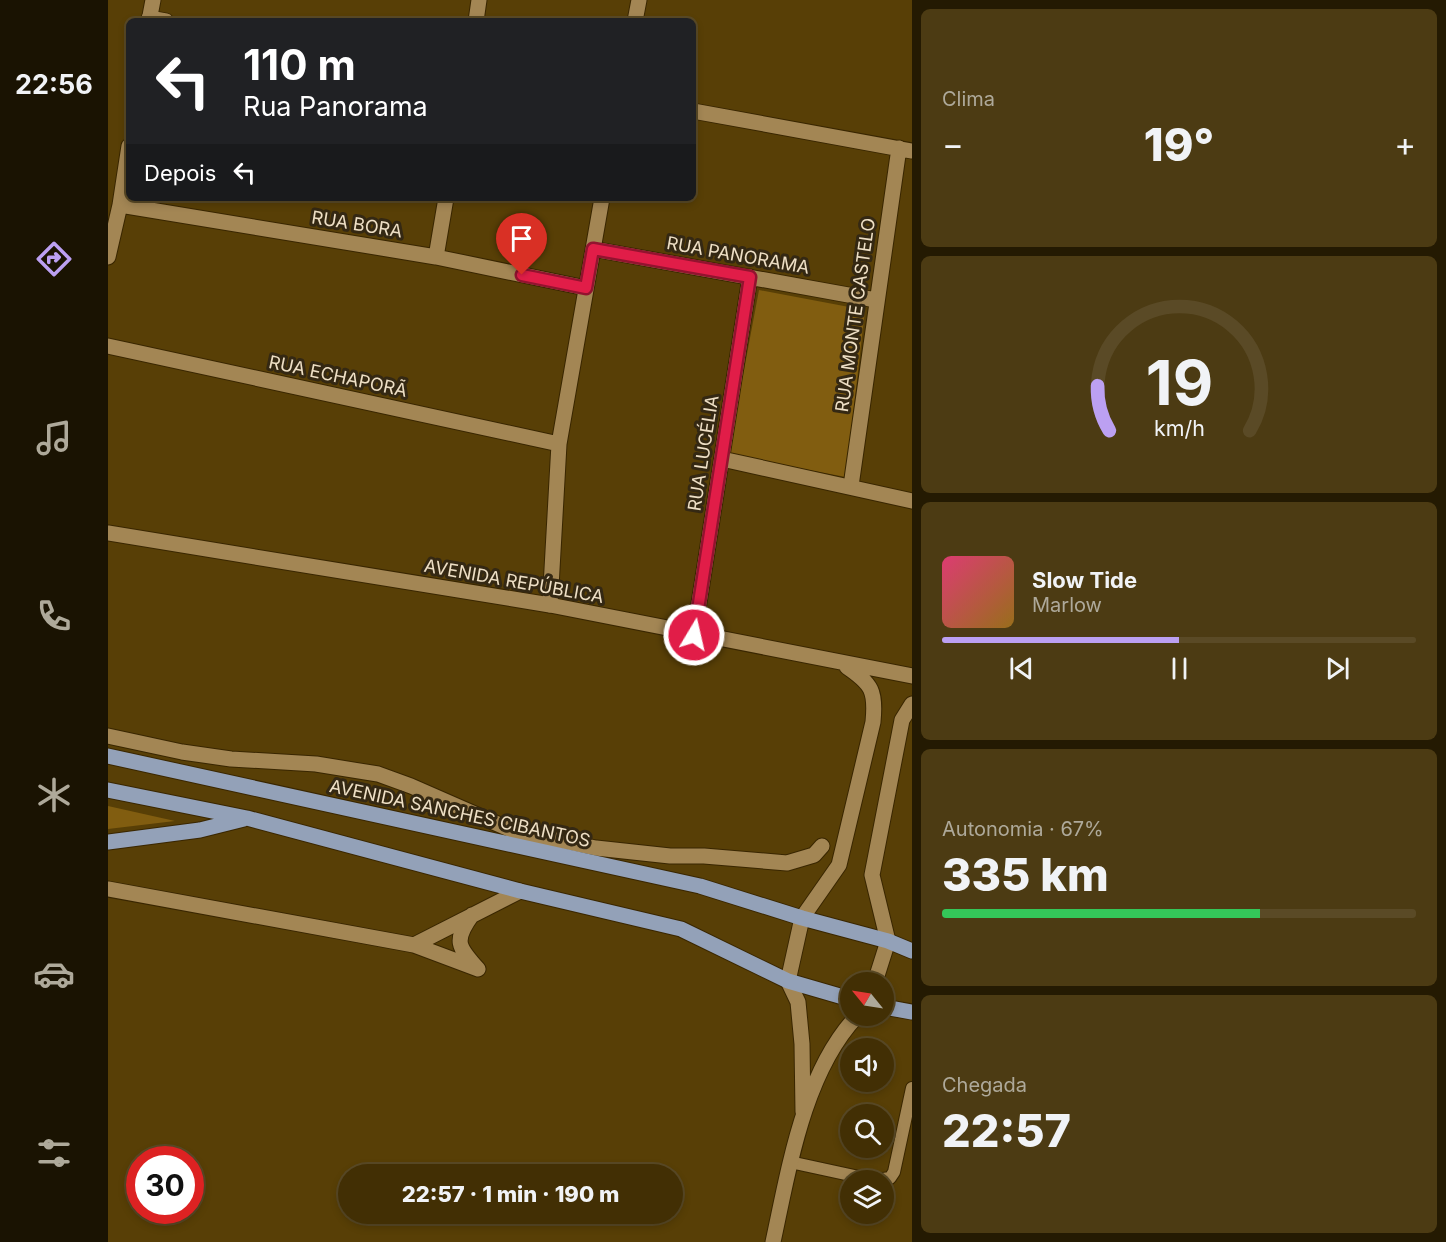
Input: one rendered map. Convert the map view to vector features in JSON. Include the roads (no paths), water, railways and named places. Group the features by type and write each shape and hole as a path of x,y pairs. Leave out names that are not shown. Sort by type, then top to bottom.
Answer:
{"main road":[{"name":"AVENIDA SANCHES CIBANTOS","path":"108,756 700,886 802,918 888,941 912,951"},
{"path":"108,790 247,818 520,891 681,929 788,981 840,996"},
{"path":"108,842 200,830 247,818"},
{"path":"894,1009 912,1012"}],"street":[{"path":"149,18 153,0"},
{"path":"476,18 479,0"},
{"path":"636,18 639,0"},
{"path":"696,112 906,150"},
{"name":"RUA MONTE CASTELO","path":"851,486 876,300 906,150"},
{"path":"108,257 126,166"},
{"path":"436,257 445,201"},
{"path":"550,605 559,444 602,201"},
{"name":"RUA BORA","path":"120,205 436,257 586,288"},
{"name":"RUA PANORAMA","path":"593,249 876,300"},
{"name":"RUA LUCÉLIA","path":"694,635 750,277"},
{"name":"RUA ECHAPORÃ","path":"108,346 559,444"},
{"path":"722,459 912,501"},
{"name":"AVENIDA REPÚBLICA","path":"108,533 550,605 912,676"},
{"path":"803,1112 802,1044 798,1002 788,981 802,918 839,865 873,722 875,701 871,686 843,664"},
{"path":"878,972 888,941 872,875 902,720 912,704"},
{"path":"108,736 182,752 231,759 316,764 378,774 516,832 596,848 670,856 704,856 787,863 814,855 822,846"},
{"path":"108,889 414,945 478,969 462,952 459,942 462,929 472,915"},
{"path":"414,945 520,891"},
{"path":"773,1242 803,1112 833,1047 849,1026"}],"lane":[{"path":"894,1172 912,1088"},
{"path":"790,1162 840,1173"}]}
